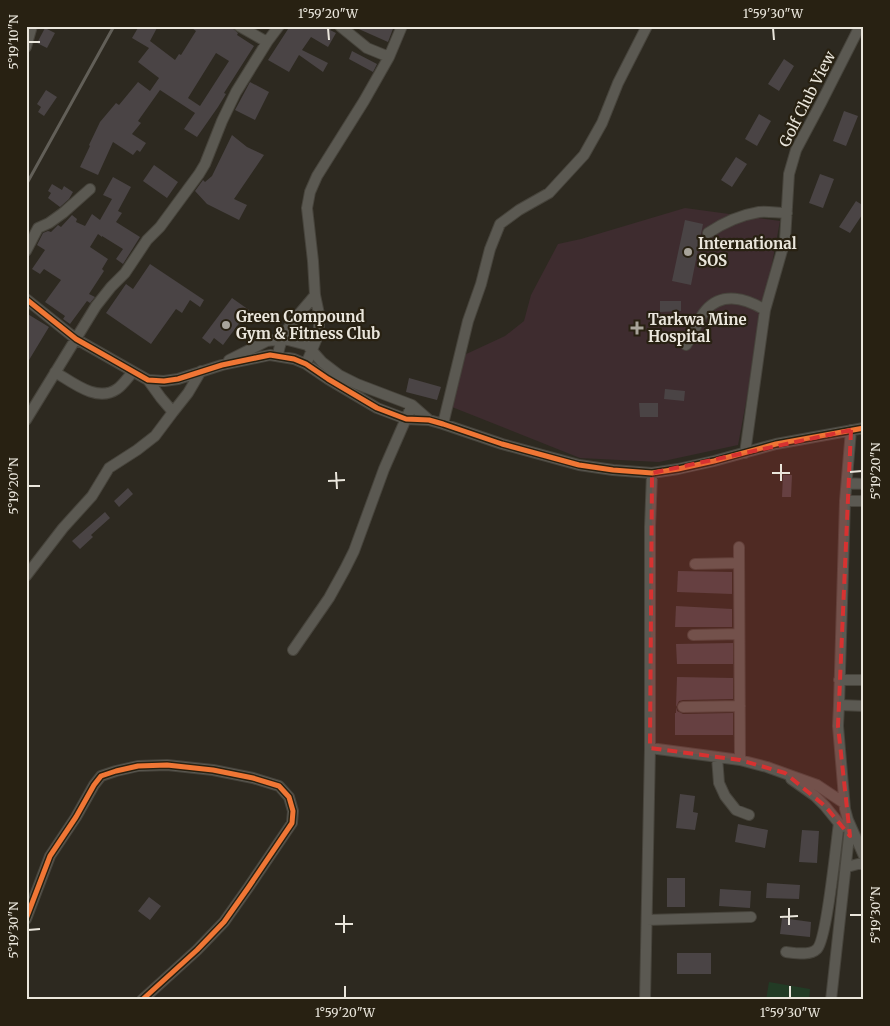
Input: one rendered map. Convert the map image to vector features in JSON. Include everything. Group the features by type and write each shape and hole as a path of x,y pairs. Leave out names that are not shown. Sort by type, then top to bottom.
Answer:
{"street":[{"path":"26,47 32,26"},
{"path":"239,26 267,42"},
{"path":"26,420 96,306 125,273 147,240 160,227 206,164 222,121 236,92 279,26"},
{"path":"340,26 367,48 389,57"},
{"path":"306,364 317,338 319,328 307,208 310,192 389,57 402,26"},
{"path":"443,424 468,321 481,284 490,249 500,224 519,210 549,193 584,155 602,122 618,83 647,26"},
{"name":"Golf Club View","path":"745,453 764,310 785,240 789,174 796,150 860,26"},
{"path":"26,251 38,228 49,223 90,189"},
{"path":"708,233 717,226 743,216 760,212 787,213"},
{"path":"278,356 282,339 293,322 315,296"},
{"path":"26,299 76,339 148,380 164,381 178,379 222,365 270,355 278,356 294,359 306,364 328,379 412,406 429,420"},
{"path":"686,345 698,321 706,310 714,304 724,300 740,299 749,301 764,310"},
{"path":"222,365 267,341 288,340 307,345 322,362 377,408 406,420 429,420 502,444 579,465 652,473 678,469 785,442 864,428"},
{"path":"26,576 63,528 92,496 109,468 155,436 188,393 201,371"},
{"path":"55,372 96,394 107,393 116,389 133,372"},
{"path":"148,380 173,412"},
{"path":"293,650 329,598 345,569 357,543 384,469 412,406"},
{"path":"851,430 845,501 838,726 846,814 850,831 864,856"},
{"path":"645,1000 650,748 650,527 652,473"},
{"path":"847,483 864,484"},
{"path":"845,501 864,501"},
{"path":"739,547 740,760"},
{"path":"695,564 739,563"},
{"path":"694,635 739,634"},
{"path":"839,680 864,680"},
{"path":"838,705 864,706"},
{"path":"683,707 740,706"},
{"path":"650,748 740,760 767,767 817,784 844,803"},
{"path":"717,757 719,783 725,796 736,810 749,815"},
{"path":"26,919 50,856 101,776 138,766 167,765 212,770 253,778 279,786 289,797 293,811 292,823 224,922 197,950 142,1000"},
{"path":"785,773 815,796 839,823 850,831"},
{"path":"786,952 814,952 820,945 827,915 839,823"},
{"path":"832,1000 850,831"},
{"path":"847,867 864,864"},
{"path":"647,920 751,916"}],"highlighted area":[{"path":"851,430 838,726 850,836 825,806 785,773 740,760 650,748 652,473"}],"shaded area":[{"name":"Tarkwa Mine Hospital","path":"685,208 780,221 738,445 659,462 580,458 452,407 462,356 505,336 524,321 531,295 558,244"}],"green space":[{"path":"769,982 810,989 809,1000 766,1000"}],"building":[{"path":"139,26 158,26 150,41 175,60 179,54 181,55 196,31 189,26 230,26 238,33 237,35 254,46 224,93 226,94 218,107 197,137 184,129 195,113 160,90 138,121 141,123 132,134 146,143 140,152 137,150 133,155 113,142 98,175 80,167 100,122 116,103 119,105 138,82 150,91 159,78 138,62 149,48 132,38","holes":["216,53 229,61 200,106 188,98"]},
{"path":"290,26 327,26 336,33 328,47 311,37 302,50 328,63 323,72 299,55 289,72 268,60"},
{"path":"352,26 394,26 388,42"},
{"path":"45,28 55,33 47,48 37,43"},
{"path":"352,51 377,64 373,72 349,59"},
{"path":"784,59 794,66 779,91 768,84"},
{"path":"250,82 269,92 255,120 235,110"},
{"path":"46,90 57,97 44,116 38,112 41,107 37,104"},
{"path":"844,111 858,116 846,146 833,141"},
{"path":"759,114 771,121 757,146 745,139"},
{"path":"232,135 247,147 264,155 234,199 247,205 239,220 207,204 195,191 203,180 205,182 212,176"},
{"path":"736,157 747,164 732,187 721,180"},
{"path":"154,165 178,182 167,198 143,181"},
{"path":"820,174 834,179 823,208 809,203"},
{"path":"113,177 131,187 118,211 122,213 116,222 140,237 123,264 116,259 123,249 98,234 90,247 108,259 102,269 104,271 89,294 95,297 90,303 87,301 70,324 63,319 65,316 45,302 61,280 44,269 40,274 32,269 45,250 37,245 43,233 51,232 58,225 61,227 72,215 77,219 76,222 85,226 92,214 100,220 112,199 103,195"},
{"path":"52,184 62,190 64,186 73,192 69,199 60,207 48,198 51,193 48,191"},
{"path":"856,201 864,206 864,212 850,233 839,227"},
{"name":"International SOS","path":"685,220 703,224 691,285 672,281"},
{"path":"150,264 204,300 200,307 190,300 182,313 176,309 151,344 106,313 126,284 133,289"},
{"path":"232,298 249,310 223,345 214,338 210,344 202,338"},
{"path":"660,301 681,301 681,311 660,312"},
{"path":"26,313 49,327 26,365"},
{"path":"409,378 441,387 437,400 406,392"},
{"path":"665,389 685,391 684,401 664,399"},
{"path":"639,403 658,403 658,417 640,417"},
{"path":"783,475 792,475 791,497 782,497"},
{"path":"128,488 133,494 119,507 114,501"},
{"path":"105,512 110,518 91,535 93,537 80,549 72,541"},
{"path":"678,571 732,572 732,594 677,592"},
{"path":"676,606 732,609 732,627 675,627"},
{"path":"733,643 733,664 677,664 676,644"},
{"path":"677,677 733,678 733,699 683,700 679,701 676,707"},
{"path":"676,707 677,711 683,714 733,713 733,735 675,735"},
{"path":"680,794 695,796 693,812 698,813 695,830 676,828"},
{"path":"738,824 768,830 765,848 735,842"},
{"path":"802,830 819,831 817,863 799,862"},
{"path":"667,878 685,878 685,907 667,907"},
{"path":"767,883 800,885 799,899 766,898"},
{"path":"720,889 751,891 750,908 719,906"},
{"path":"149,897 161,906 150,920 138,911"},
{"path":"782,918 811,922 810,937 780,934"},
{"path":"677,953 711,953 711,974 677,974"}],"railway":[{"path":"26,185 114,26"}],"cycle path":[{"path":"26,299 76,339 148,380 164,381 178,379 222,365 270,355 294,359 306,364 377,408 406,419 429,420 502,444 579,465 652,473 714,461 776,444 864,428"},
{"path":"26,919 50,856 101,776 138,766 167,765 213,770 253,778 279,786 289,797 293,811 292,823 224,922 197,950 142,1000"}],"place":[{"name":"International SOS","path":"688,252"},
{"name":"Green Compound Gym & Fitness Club","path":"226,325"},
{"name":"Tarkwa Mine Hospital","path":"637,328"}]}
